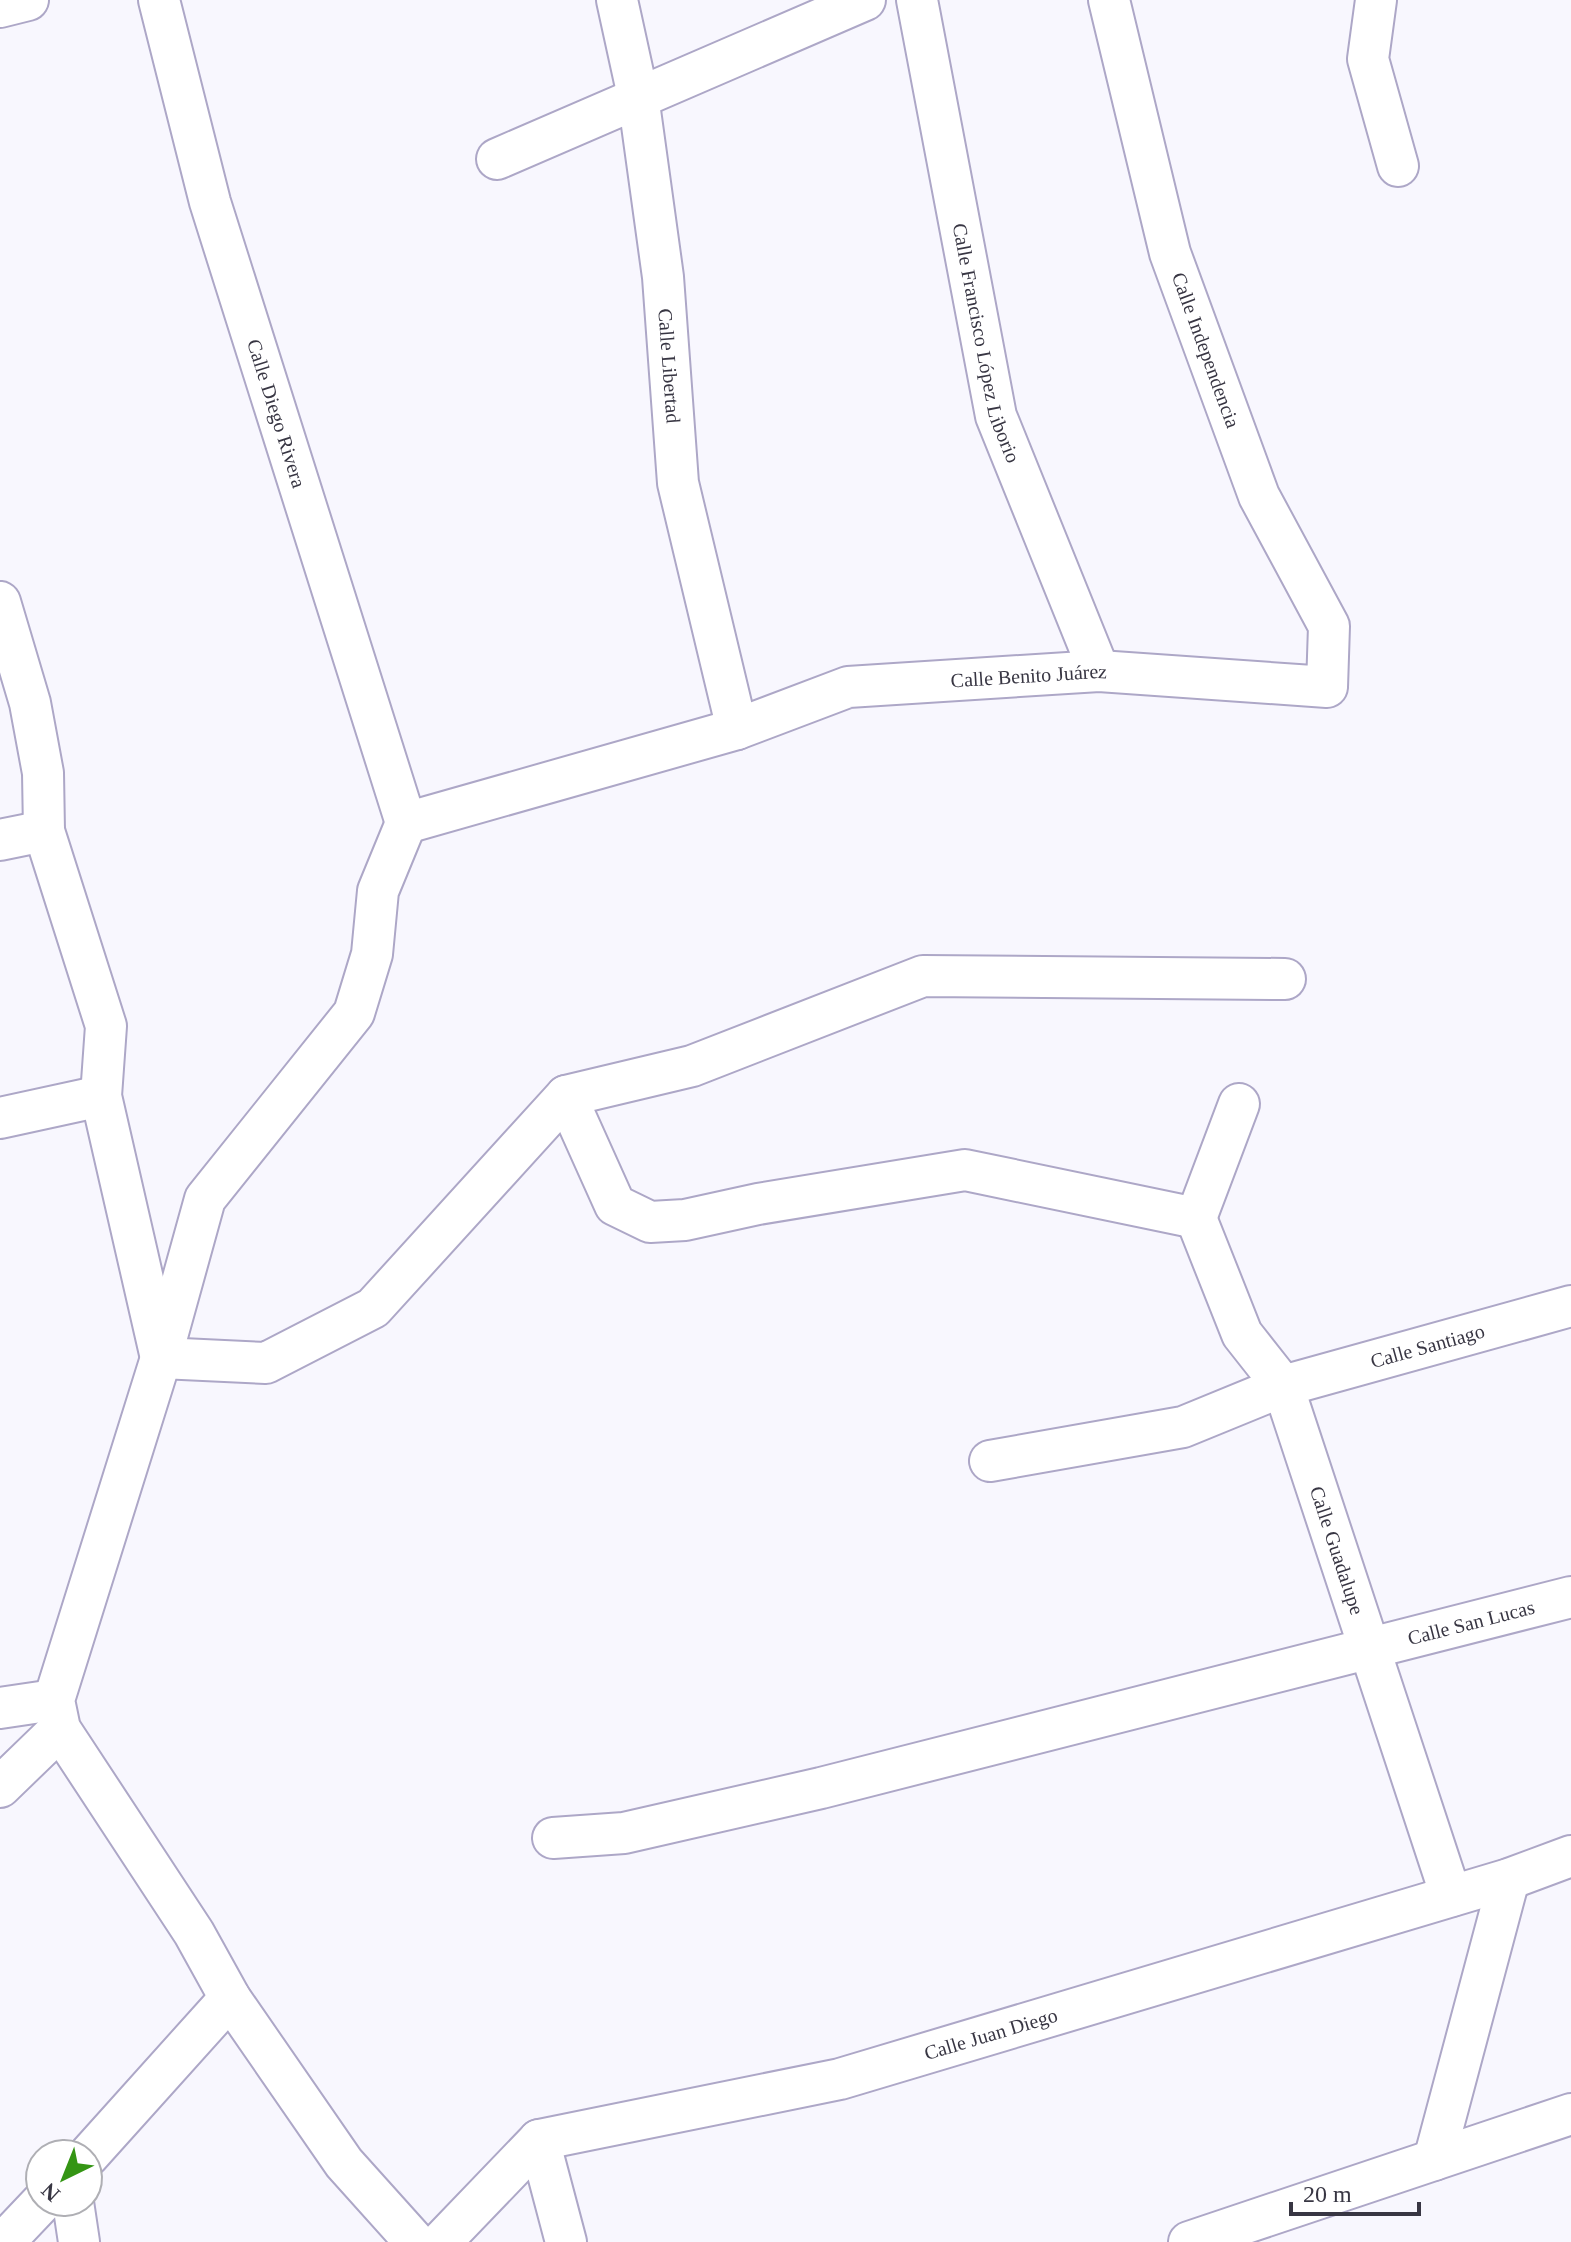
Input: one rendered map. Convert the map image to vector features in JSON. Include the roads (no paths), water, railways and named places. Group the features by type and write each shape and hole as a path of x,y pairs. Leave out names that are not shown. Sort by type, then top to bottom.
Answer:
{"street":[{"path":"0,7 28,0"},
{"name":"Calle Diego Rivera","path":"159,0 210,202 406,823"},
{"name":"Calle Libertad","path":"617,0 638,96 663,277 678,483 737,729"},
{"path":"497,159 865,0"},
{"name":"Calle Francisco López Liborio","path":"917,0 996,416 1099,671"},
{"name":"Calle Independencia","path":"1109,0 1170,253 1259,496 1329,626 1327,687"},
{"path":"1376,0 1368,59 1398,166"},
{"path":"0,602 30,703 43,773 44,831 106,1026 101,1096 161,1358"},
{"name":"Calle Benito Juárez","path":"406,823 737,729 848,687 1099,671 1327,687"},
{"path":"0,1787 57,1714 205,1199 354,1013 372,954 378,891 406,823"},
{"path":"0,840 44,831"},
{"path":"161,1358 266,1363 373,1308 566,1096 692,1066 923,976 1285,979"},
{"path":"0,1118 101,1096"},
{"path":"566,1096 615,1205 650,1222 685,1220 758,1204 965,1170 1196,1218 1239,1104"},
{"name":"Calle Guadalupe","path":"1196,1218 1242,1334 1283,1386 1451,1896"},
{"name":"Calle Santiago","path":"990,1461 1183,1427 1283,1386 1571,1306"},
{"name":"Calle San Lucas","path":"553,1838 624,1833 821,1788 1571,1597"},
{"path":"0,1708 57,1714"},
{"path":"57,1714 194,1933 230,1998 344,2163 415,2242"},
{"name":"Calle Juan Diego","path":"539,2140 840,2079 1509,1879 1571,1856"},
{"path":"1434,2160 1509,1879"},
{"path":"104,2138 230,1998"},
{"path":"1189,2242 1571,2114"},
{"path":"441,2242 539,2140"},
{"path":"539,2140 566,2242"},
{"path":"4,2242 27,2218"},
{"path":"75,2218 79,2242"}]}
